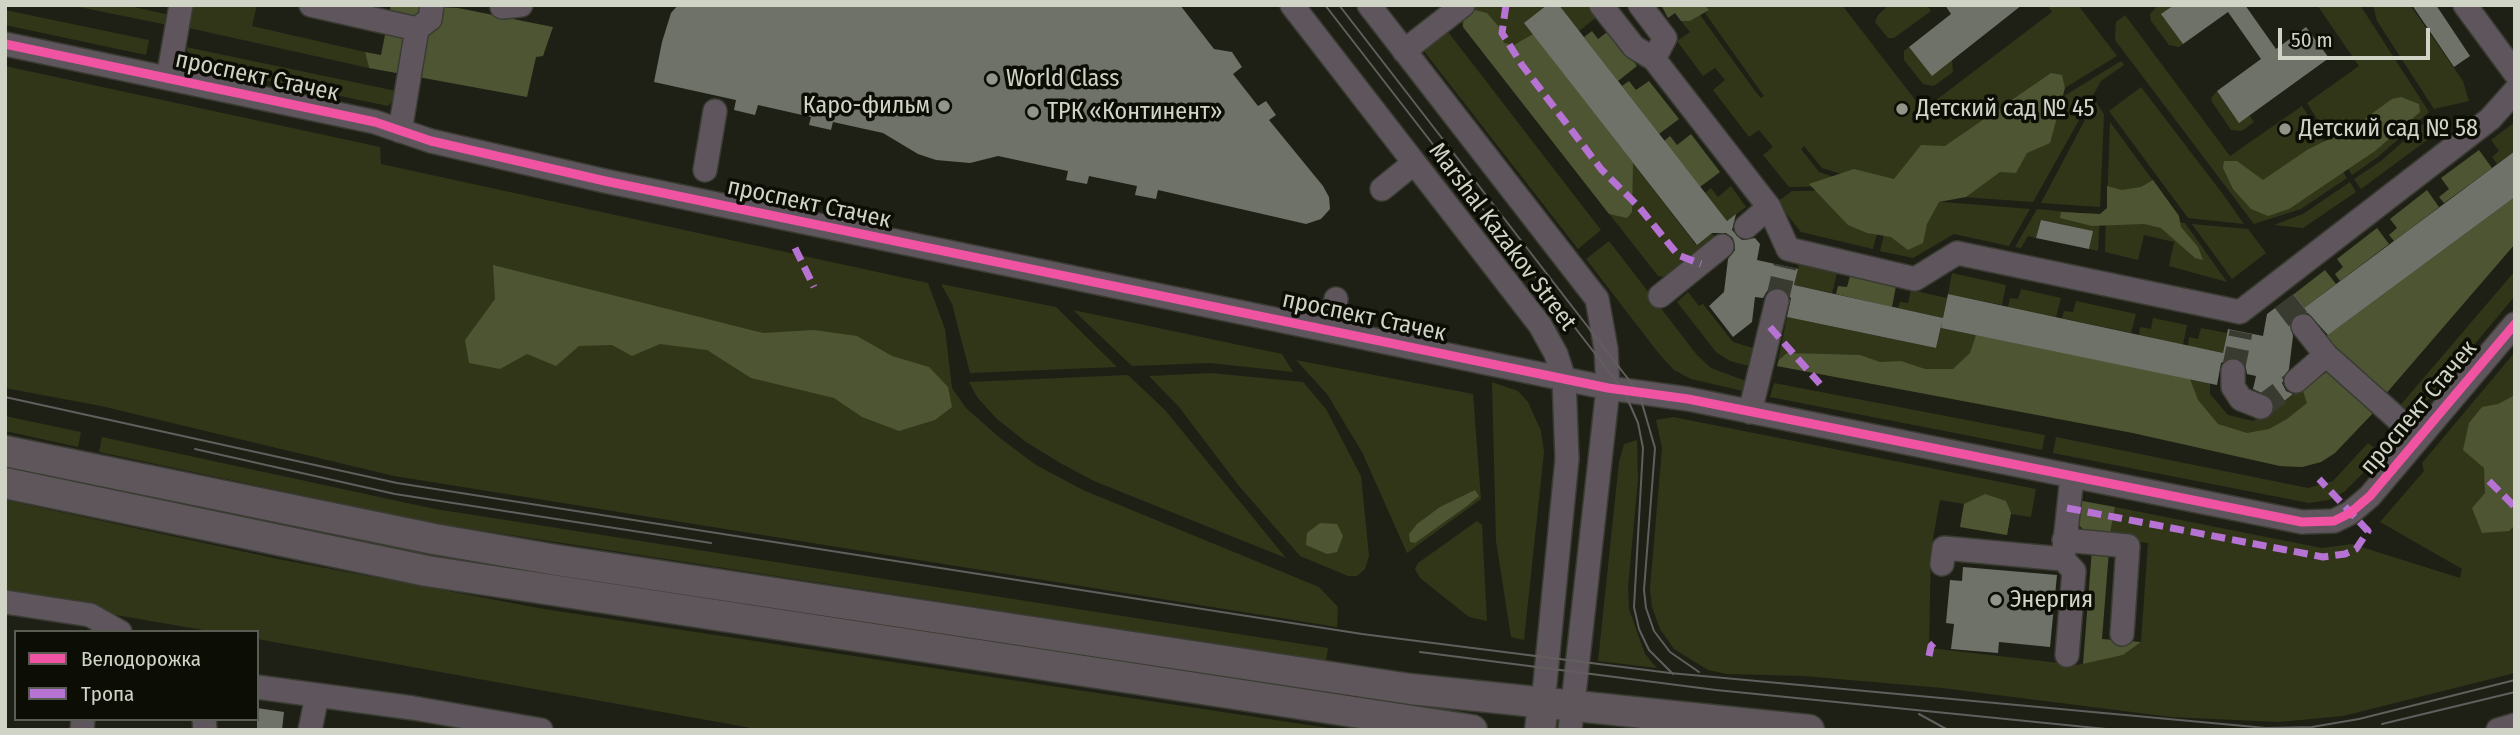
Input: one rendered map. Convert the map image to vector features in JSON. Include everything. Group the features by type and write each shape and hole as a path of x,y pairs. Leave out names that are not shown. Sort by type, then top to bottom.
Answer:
{"main road":[{"path":"5,451 433,539 1410,689 1542,717 1809,730"},
{"path":"5,483 428,571 1472,730"}],"street":[{"path":"168,78 181,5"},
{"path":"311,5 417,29"},
{"path":"400,131 417,29 430,19 432,5"},
{"name":"Marshal Kazakov Street","path":"1292,5 1539,325 1556,354 1564,379 1567,459 1542,717"},
{"name":"Marshal Kazakov Street","path":"1369,5 1597,299 1606,349 1608,388 1572,718"},
{"path":"1404,51 1463,5"},
{"path":"1601,5 1634,47 1654,59 1769,207 1786,257 1915,279 1957,253 2241,322 2490,119 2514,89 2465,5"},
{"path":"1640,5 1665,38 1654,59"},
{"name":"проспект Стачек","path":"5,44 375,122 431,141 605,181 1608,388 1750,412 2302,522 2334,520 2350,513 2370,496 2515,324"},
{"path":"705,170 715,111"},
{"path":"1382,189 1414,163"},
{"path":"1746,227 1769,207"},
{"path":"1661,296 1722,246"},
{"path":"1331,330 1336,299"},
{"path":"1750,412 1777,300"},
{"path":"2303,326 2326,355 2420,438"},
{"path":"2296,381 2326,355"},
{"path":"2233,371 2234,387 2241,399 2261,407"},
{"path":"2067,655 2074,571 2063,549 2072,477"},
{"path":"1942,564 1944,548 2063,549 2128,546 2122,634"},
{"path":"5,601 90,615 109,629"},
{"path":"259,687 413,708 527,729"},
{"path":"310,730 317,696"},
{"path":"2498,730 2515,725"}],"green space":[{"path":"69,5 125,5 170,15 168,25"},
{"path":"193,5 257,5 252,26 365,52 369,68 189,28"},
{"path":"391,5 458,8 553,27 543,56 536,57 527,97 369,68 365,52 381,55"},
{"path":"1475,5 1547,5 1525,23 1696,245 1712,233 1715,238 1666,277 1658,276 1463,27 1460,17"},
{"path":"1559,5 1590,5 1598,16 1579,31"},
{"path":"1661,5 1705,5 1709,10 1690,21 1681,21 1675,13 1668,18"},
{"name":"Детский сад № 45","path":"1705,5 1842,5 1923,110 2052,12 2047,5 2078,5 2117,56 1896,191 1822,168 1804,146 1801,149 1819,172 1860,186 1789,187 1763,155 1773,147 1759,130 1749,137 1713,90 1725,80 1715,68 1703,76 1677,41 1690,32 1681,21 1690,21 1700,15 1755,91 1761,98 1764,96 1705,13 1709,10"},
{"path":"1889,5 1927,5 1931,11 1894,38 1888,38 1875,22 1878,15"},
{"path":"2158,5 2171,7 2162,14 2183,44 2179,47 2169,45 2151,21 2150,14"},
{"path":"2317,5 2360,5 2429,112 2378,157 2352,175 2307,103 2359,66"},
{"path":"2373,5 2410,5 2463,81 2469,101 2434,109 2377,21"},
{"path":"1471,9 1487,13 1499,27 1504,43 1514,45 1533,34 1633,163 1632,212 1627,218 1609,214 1463,27 1464,14"},
{"path":"5,10 149,40 146,55 5,25"},
{"path":"2125,15 2230,156 2302,106 2347,178 2301,209 2254,224 2115,40 2116,22"},
{"path":"1445,28 1601,230 1578,249 1423,50 1427,42"},
{"path":"1610,30 1637,66 1618,81 1584,37 1592,31 1598,39"},
{"path":"186,47 401,92 388,106 192,65"},
{"path":"1909,47 1932,75 1952,60 1953,72 1934,86 1923,84 1904,60 1904,51"},
{"path":"2121,61 2124,65 2101,81 2033,202 1906,193"},
{"path":"5,66 380,147 381,164 928,283 945,329 952,388 966,408 1000,438 1036,465 1083,490 1319,587 1338,607 1337,627 394,476 101,406 5,388"},
{"path":"2051,73 2062,75 2065,88 2050,143 2027,153 2016,173 2000,172 1966,197 1939,202 1927,224 1923,243 1908,250 1891,237 1867,233 1848,225 1809,184 1854,169 1894,179 1921,145 1945,146"},
{"path":"1629,81 1636,90 1649,81 1679,119 1659,134 1622,86"},
{"path":"2141,87 2244,224 2188,218 2109,111"},
{"path":"2217,91 2239,122 2249,115 2254,122 2242,131 2231,130 2212,102 2211,98"},
{"path":"2401,97 2419,104 2420,112 2375,151 2289,209 2268,216 2251,209 2233,189 2223,168 2224,161 2237,161 2263,180 2307,150 2356,125 2392,99"},
{"path":"2095,101 2104,114 2100,207 2041,203"},
{"path":"2432,116 2442,129 2361,189 2354,179 2381,161"},
{"path":"2110,122 2179,216 2107,208"},
{"path":"2515,122 2515,151 2497,164 2492,157 2499,151 2491,140"},
{"path":"1691,134 1720,172 1700,187 1664,141 1670,136 1677,145"},
{"path":"2479,150 2492,168 2444,203 2439,197 2449,189 2441,178"},
{"path":"2153,180 2179,216 2181,227 2198,247 2203,260 2195,258 2161,228 2144,224 2092,226 2060,218 2061,212 2100,214 2107,208 2107,186 2122,190 2141,187"},
{"path":"2350,182 2356,192 2303,228 2274,225 2303,214"},
{"path":"1731,186 1746,207 1727,221 1705,193 1711,188 1718,197"},
{"path":"1865,190 1887,196 1873,249 1801,232 1777,202 1792,191"},
{"path":"2427,190 2439,207 2394,241 2389,235 2397,228 2390,219"},
{"path":"1893,197 2030,209 2009,246 1954,234 1913,258 1880,251"},
{"path":"2515,197 2515,244 2384,396 2338,353 2325,337"},
{"path":"2037,209 2100,215 2098,251 2089,249 2092,231 2041,220 2036,238 2028,236 2021,248 2015,247"},
{"path":"2106,214 2185,223 2227,282 2169,266 2174,242 2144,235 2138,260 2105,252"},
{"path":"2192,224 2248,229 2266,253 2232,279"},
{"path":"2377,228 2389,244 2340,281 2335,274 2343,267 2337,259"},
{"path":"1609,241 1697,355 1711,368 1746,381 1743,391 1691,379 1674,370 1660,355 1586,259"},
{"path":"1799,264 1837,273 1832,293 1794,285"},
{"path":"493,265 763,333 814,330 857,336 892,356 929,367 948,387 952,407 935,420 899,431 862,417 834,398 751,378 707,350 660,344 632,356 612,345 579,346 556,366 527,354 500,369 469,363 465,340 495,299"},
{"path":"2325,270 2336,284 2304,308 2294,294"},
{"path":"2515,271 2515,296 2416,414 2411,416 2398,408"},
{"path":"1952,273 2006,285 2002,305 1948,294"},
{"path":"1850,276 1896,286 1892,307 1836,294 1838,286 1847,287"},
{"path":"941,284 1056,307 1117,367 970,373 952,304"},
{"path":"2021,289 2061,298 2056,317 2008,307 2010,298 2018,299"},
{"path":"1911,290 1947,298 1943,318 1898,308 1900,302 1908,303"},
{"path":"1688,292 1699,306 1703,304 1733,342 1753,348 1749,366 1730,361 1716,352 1677,302"},
{"path":"2076,301 2136,314 2131,333 2062,318 2064,311 2073,312"},
{"path":"1073,310 1282,354 1293,372 1210,363 1132,366"},
{"path":"1787,317 1936,348 1941,328 2210,383 2210,394 2228,415 2253,421 2327,372 2335,453 2321,462 2302,467 2280,466 2133,433 1777,366"},
{"path":"2153,318 2187,325 2183,345 2139,335 2140,327 2151,329"},
{"path":"2201,328 2227,333 2223,353 2188,346 2189,337 2198,339"},
{"path":"1976,335 2190,379 2198,400 2218,424 2247,433 2269,429 2287,419 2307,403 2302,388 2327,372 2374,412 2335,453 2321,462 2302,467 2280,466 2133,433 1777,366 1787,353 1860,355 1880,362 1901,361 1925,369 1953,369 1970,353"},
{"path":"2515,352 2515,673 2343,716 2279,722 2171,717 1942,688 1804,676 1727,674 1708,670 1674,649 1660,629 1652,607 1650,589 1662,448 1656,420 1673,417 2036,489 2031,517 2011,514 2007,535 1960,527 1964,504 1940,500 1931,549 1929,648 2077,665 2123,655 2141,642 2148,543 2109,539 2115,507 2322,548 2352,544 2460,578 2462,569 2380,522 2424,471 2422,463"},
{"path":"1296,360 1473,394 1481,499 1407,553 1362,452 1327,394"},
{"path":"1211,373 1303,382 1326,409 1361,476 1369,556 1365,569 1357,576 1348,576 1300,556 1239,486 1179,407 1149,376"},
{"path":"1128,375 1165,410 1286,558 1094,481 1062,464 1026,442 997,419 977,397 969,382"},
{"path":"1492,382 1518,391 1528,402 1541,431 1544,452 1524,640 1511,637 1496,541"},
{"path":"1774,383 2045,435 2042,450 1770,397"},
{"path":"2515,395 2515,525 2509,531 2482,533 2472,508 2485,493 2484,468 2463,450 2469,423 2482,407 2498,404"},
{"path":"5,416 81,432 78,447 5,431"},
{"path":"102,437 435,509 1328,648 1326,661 433,523 99,452"},
{"path":"2056,437 2308,488 2333,481 2368,443 2382,454 2344,492 2329,500 2309,503 2053,453"},
{"path":"1637,440 1638,479 1628,588 1629,609 1645,654 1657,668 1598,661 1619,462 1624,444"},
{"path":"1475,490 1479,496 1467,506 1415,543 1410,542 1409,534 1417,524 1440,507"},
{"path":"1985,494 2006,501 2011,513 2007,535 1960,527 1964,504"},
{"path":"5,500 283,560 544,609 1341,730 762,730 259,639 259,630 203,630 5,596"},
{"path":"2077,500 2115,507 2109,539 2091,538 2076,522"},
{"path":"1477,521 1482,525 1487,621 1469,617 1420,578 1415,569 1418,563"},
{"path":"1320,523 1337,524 1343,536 1337,552 1327,554 1306,545 1307,533"},
{"path":"2092,549 2109,550 2102,639 2141,642 2123,655 2083,664"}],"building":[{"name":"ТРК «Континент»","path":"678,5 1180,5 1214,49 1232,52 1242,67 1233,74 1258,106 1266,101 1276,115 1269,120 1323,186 1329,197 1330,209 1321,219 1306,224 1158,190 1156,199 1135,195 1137,186 1089,176 1087,184 1066,180 1068,171 998,156 970,163 936,160 918,154 883,133 833,122 831,130 809,125 811,117 758,105 755,115 734,110 736,100 654,82 671,13"},
{"path":"1547,5 1559,5 1727,221 1736,214 1732,230 1742,240 1755,238 1760,244 1757,260 1798,269 1794,285 1943,318 1948,294 2223,353 2228,329 2263,336 2267,314 2294,294 2308,313 2295,315 2290,322 2293,336 2289,369 2282,383 2286,391 2293,394 2275,408 2272,398 2253,389 2256,376 2247,374 2245,363 2234,357 2221,363 2217,385 1941,328 1942,322 1936,348 1787,317 1791,298 1780,287 1767,291 1763,298 1755,297 1752,322 1733,337 1709,306 1724,292 1728,259 1735,250 1733,238 1726,233 1712,233 1697,245 1524,23"},
{"path":"1945,5 2022,5 1932,76 1909,47 1951,14"},
{"path":"2174,5 2245,5 2276,49 2306,27 2329,58 2239,123 2217,91 2261,59 2228,12 2183,44 2161,14"},
{"path":"2412,5 2436,5 2470,56 2454,67"},
{"path":"2515,151 2515,197 2328,335 2304,308"},
{"path":"2041,220 2093,231 2089,249 2036,238"},
{"path":"1963,567 2057,575 2050,647 1999,642 1998,653 1951,649 1954,624 1946,623 1950,580 1962,581"},
{"path":"259,708 284,712 282,730 257,730"}],"tunnel":[{"path":"1777,301 1785,266"},
{"path":"2284,301 2303,326"},
{"path":"2233,371 2241,332"},
{"path":"2261,407 2296,381"}],"tram line":[{"path":"1325,5 1624,391 1638,423 1643,448 1634,607 1639,629 1649,650 1673,674"},
{"path":"1339,5 1639,393 1655,448 1644,590 1646,608 1654,631 1670,652 1699,672"},
{"path":"5,397 397,483 1362,634 1670,673 2266,728 2312,727 2359,719 2515,680"},
{"path":"195,449 395,494 711,543"},
{"path":"1420,652 1716,690 2116,730"},
{"path":"2382,724 2515,692"},
{"path":"1919,714 1948,730"}],"marked path":[{"path":"1506,5 1502,33 1522,65 1601,169 1639,207 1678,255 1701,264"},
{"path":"795,248 814,287"},
{"path":"1770,327 1820,384"},
{"path":"2067,508 2323,557 2345,554 2356,549 2368,531 2319,479"},
{"path":"2489,481 2515,507"},
{"path":"1929,656 1931,646 1938,639"}],"cycle path":[{"path":"5,44 375,122 431,141 605,181 1608,388 1688,399 2302,522 2334,521 2350,513 2370,496 2515,324"}],"place":[{"name":"World Class","path":"992,79"},
{"name":"Каро-фильм","path":"944,106"},
{"name":"Детский сад № 45","path":"1902,109"},
{"name":"ТРК «Континент»","path":"1033,112"},
{"name":"Детский сад № 58","path":"2285,129"},
{"name":"Энергия","path":"1996,600"}]}
